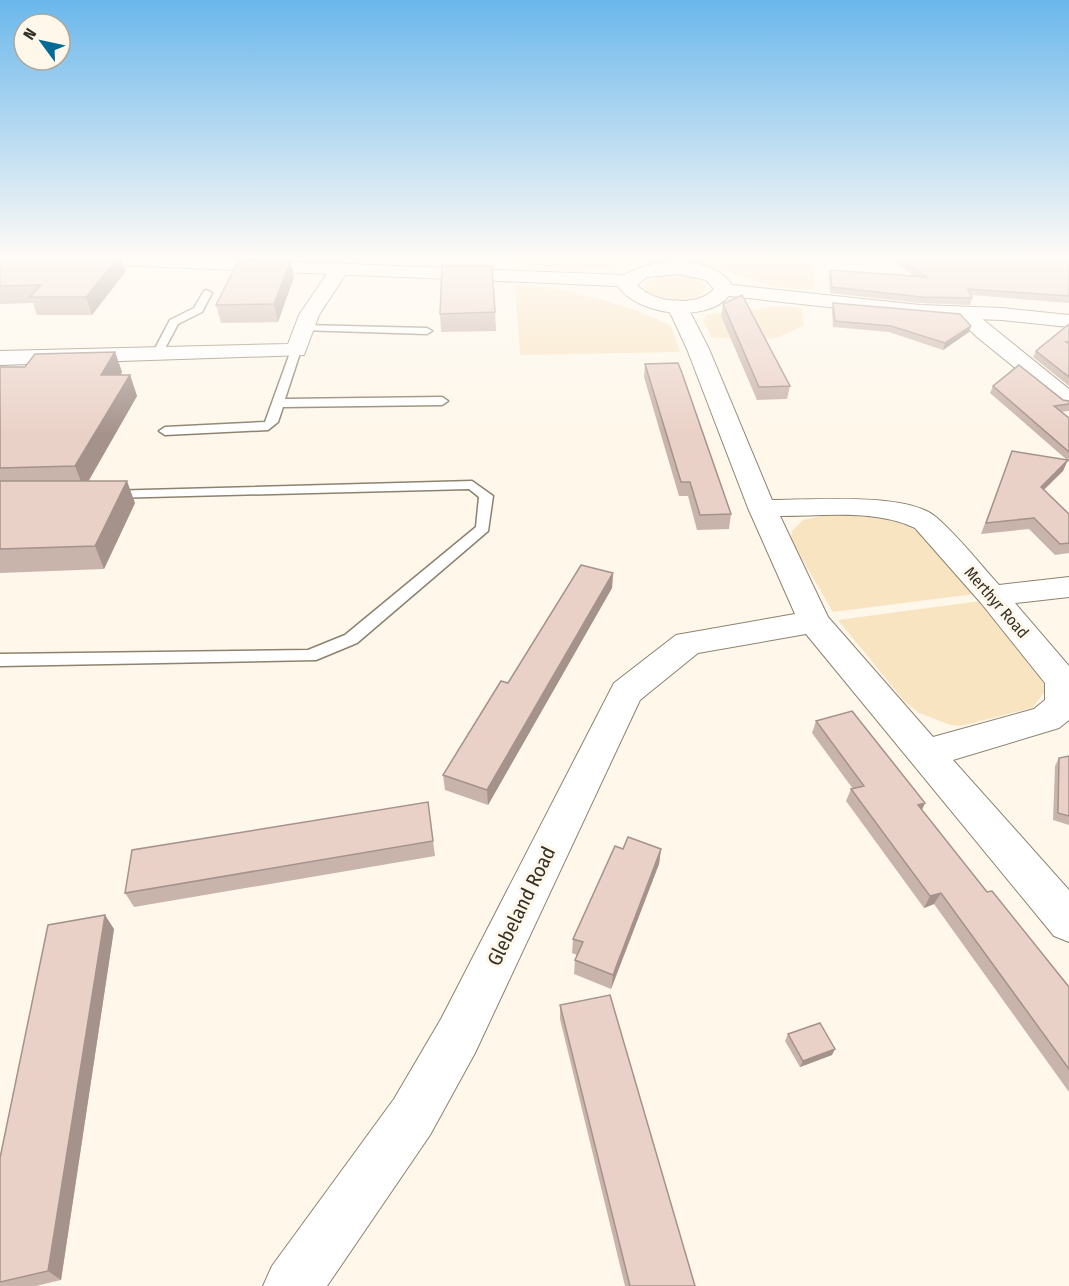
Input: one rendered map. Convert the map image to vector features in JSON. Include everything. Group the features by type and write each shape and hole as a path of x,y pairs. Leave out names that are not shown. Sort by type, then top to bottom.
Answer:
{"street":[{"path":"0,358 33,365 157,354 296,350 310,315"},
{"path":"682,315 698,348 762,508 814,622 1069,921"},
{"path":"965,315 1069,400"},
{"path":"990,315 1069,321"},
{"name":"Merthyr Road","path":"762,508 869,508 908,514 925,522 1051,664 1065,691 1064,702 1058,712 1046,719 927,753"},
{"path":"992,596 1069,587"},
{"name":"Glebeland Road","path":"292,1286 412,1117 458,1036 626,692 688,643 814,622"}],"lane":[{"path":"157,354 174,322 188,315"},
{"path":"304,328 427,331"},
{"path":"165,431 262,427 272,422 296,350"},
{"path":"279,403 442,401"},
{"path":"0,660 310,657 351,639 483,528 486,496 472,486 94,494"}],"shaded area":[{"path":"517,315 648,315 671,326 680,352 520,355"},
{"path":"707,315 803,315 804,326 773,339 712,338 703,320"},
{"path":"836,513 881,518 913,529 923,535 974,594 833,612 791,540 792,531 803,520"},
{"path":"981,601 1041,675 1045,684 1044,693 1032,708 961,726 951,725 919,713 905,702 838,620"}],"building":[{"path":"728,315 753,315 790,386 759,387"},
{"path":"834,315 961,315 971,326 945,343 891,326 835,321"},
{"path":"1069,324 1069,342 1066,342 1069,344 1069,377 1036,351"},
{"path":"115,352 101,375 130,375 75,466 0,468 0,367 25,367 35,354"},
{"path":"678,363 731,514 700,515 690,482 681,482 645,364"},
{"path":"1019,365 1063,400 1069,401 1069,404 1054,406 1069,418 1069,452 993,386"},
{"path":"1012,451 1068,460 1041,487 1069,514 1069,543 1060,544 1034,518 986,523"},
{"path":"0,481 127,481 95,546 0,549"},
{"path":"581,565 613,573 487,790 443,775 501,681 508,683"},
{"path":"852,711 925,803 918,805 987,892 992,891 1069,987 1069,1069 941,893 930,896 851,789 864,786 816,721"},
{"path":"1069,756 1069,816 1058,813 1059,758"},
{"path":"428,802 433,841 125,893 132,850"},
{"path":"628,837 661,849 613,975 575,960 583,942 573,939 615,846 623,849"},
{"path":"105,915 48,1271 0,1282 0,1158 48,925"},
{"path":"610,995 695,1286 630,1286 560,1005"},
{"path":"820,1023 835,1049 803,1061 788,1034"}]}
